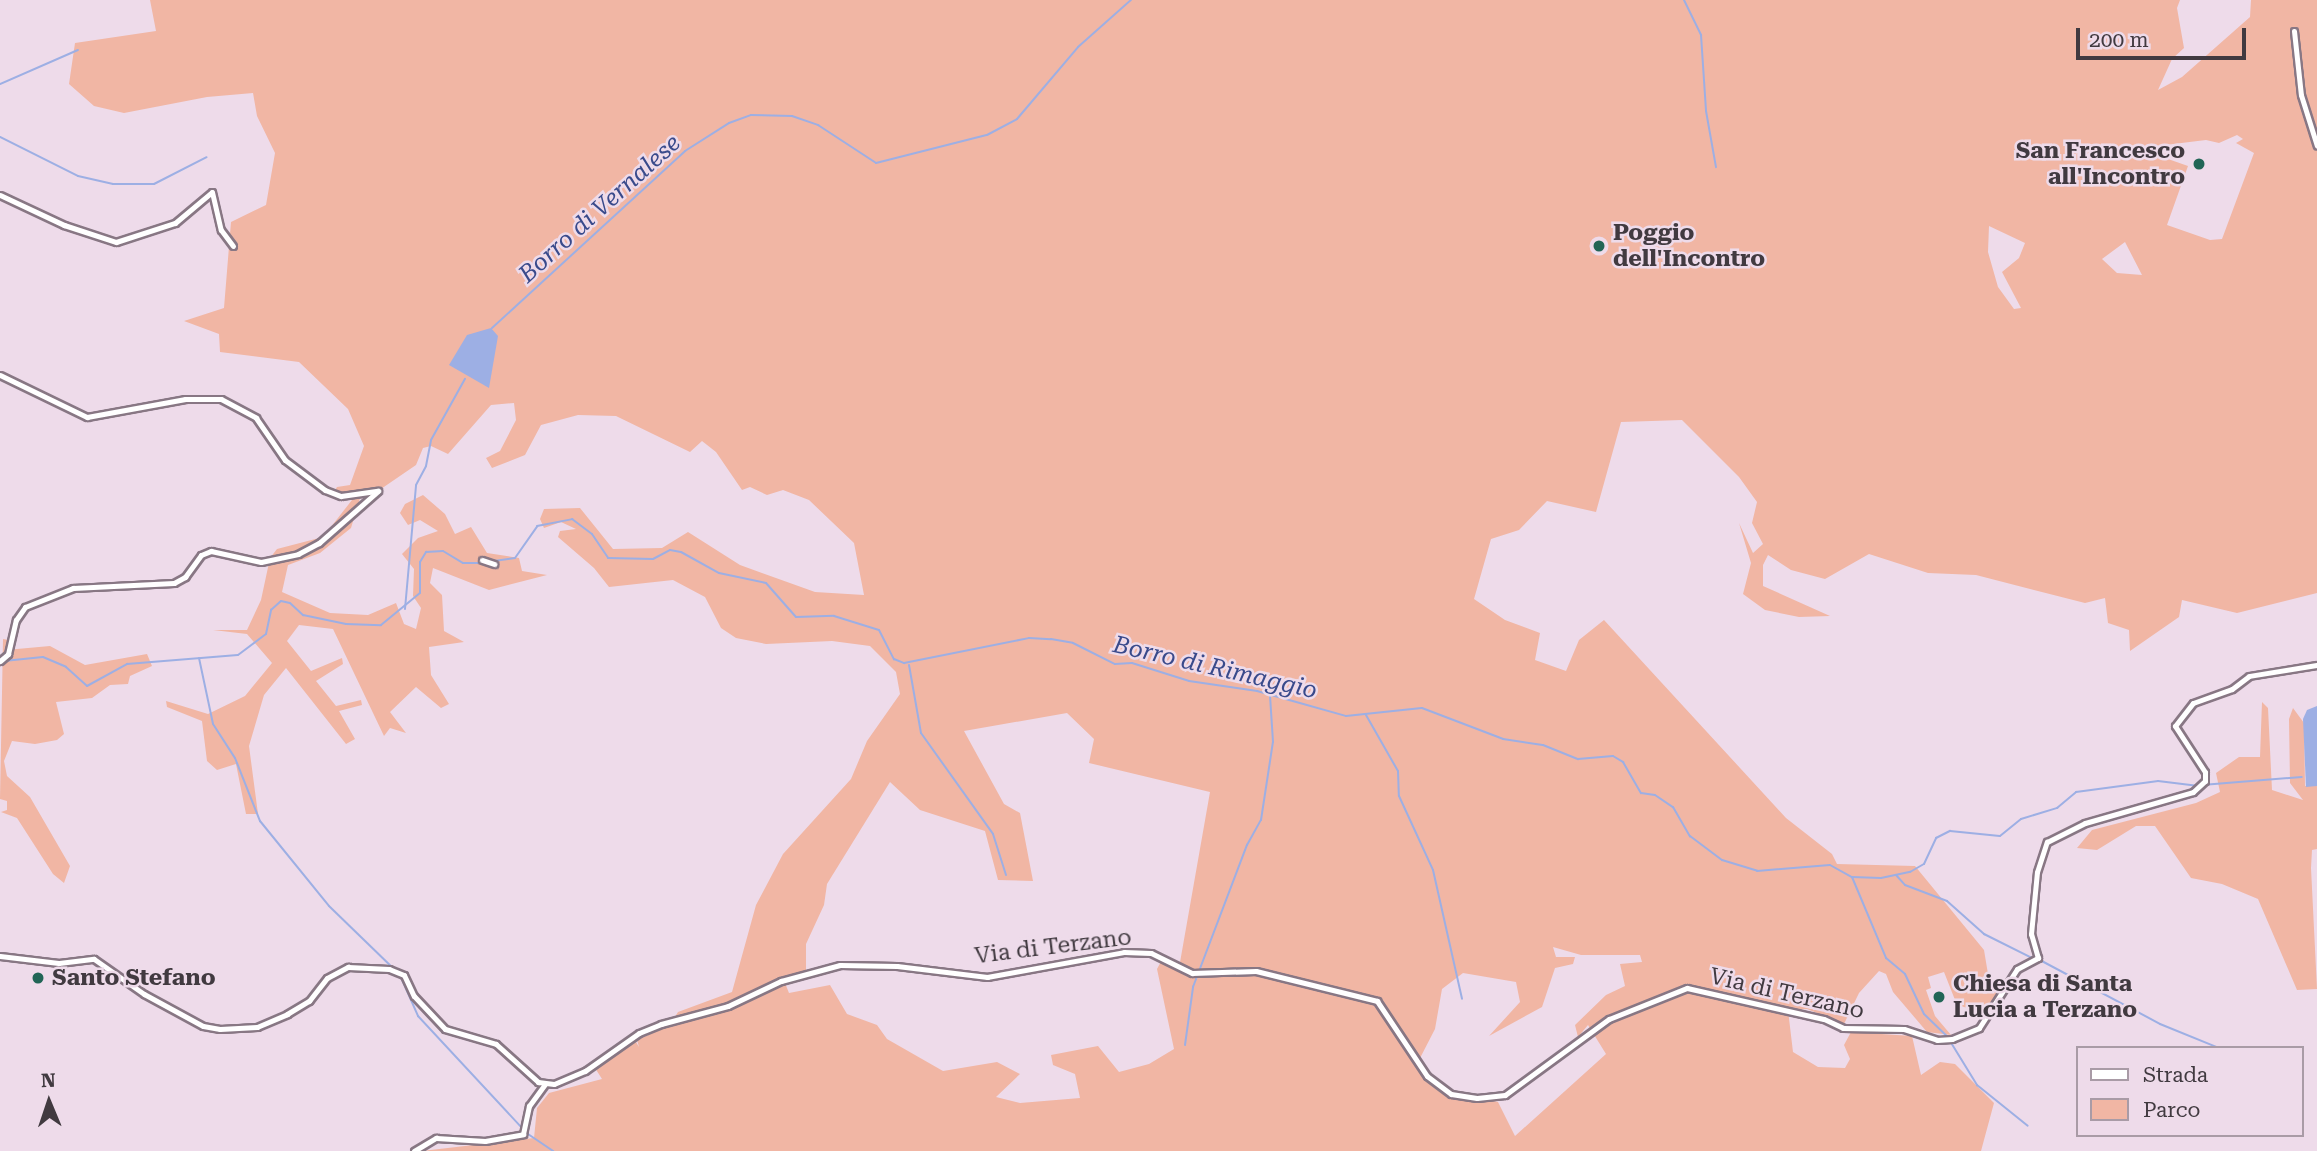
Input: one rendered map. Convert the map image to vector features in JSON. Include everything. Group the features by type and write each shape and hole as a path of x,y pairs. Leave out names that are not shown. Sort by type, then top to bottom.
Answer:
{"street":[{"path":"2294,31 2301,95 2317,146"},
{"path":"0,195 64,225 116,242 174,223 212,192 221,230 233,246"},
{"path":"0,375 87,417 185,399 221,399 256,418 285,460 334,495 378,491 319,542 298,554 261,562 211,551 201,555 185,577 174,583 73,588 25,607 16,620 8,654 0,661"},
{"path":"482,560 494,564"},
{"name":"Via di Terzano","path":"545,1084 585,1071 639,1033 685,1014 728,1006 781,981 840,965 855,962 987,977 1124,952 1151,953 1192,973 1256,971 1377,1001 1427,1076 1451,1094 1477,1098 1505,1095 1609,1019 1687,988 1824,1019 1843,1028 1904,1029 1937,1040 1952,1039 1979,1028 2017,969 2038,958 2031,934 2037,872 2048,842 2085,823 2193,792 2205,781 2205,772 2175,726 2193,703 2232,689 2249,676 2317,665"},
{"path":"0,956 59,963 94,959 188,1018 230,1030 257,1027 287,1014 309,1002 327,978 348,967 389,969 404,975 414,996 445,1029 496,1044 545,1084 529,1106 523,1134 485,1141 436,1139 414,1151"}],"green space":[{"path":"150,0 2180,0 2177,8 2184,48 2172,59 2158,90 2182,77 2250,17 2251,0 2317,0 2317,593 2237,613 2182,600 2179,617 2130,651 2129,630 2108,623 2105,598 2085,603 1976,575 1928,573 1869,554 1825,579 1791,570 1768,555 1763,565 1763,586 1830,616 1799,617 1765,610 1743,594 1751,563 1739,523 1753,553 1763,544 1752,523 1757,502 1739,477 1682,420 1621,422 1596,512 1547,501 1519,530 1491,539 1474,599 1505,620 1540,633 1535,660 1566,671 1579,640 1604,620 1786,818 1832,854 1837,864 1915,866 1984,950 1990,986 1997,992 1985,1013 1957,1005 1944,972 1928,977 1931,988 1926,990 1935,1016 1951,1035 1927,1032 1893,992 1886,974 1879,971 1859,993 1844,1024 1807,1009 1788,1010 1793,1052 1818,1067 1845,1068 1850,1059 1844,1045 1851,1032 1912,1036 1921,1075 1940,1062 1955,1064 1994,1103 1981,1151 422,1151 534,1138 537,1108 549,1093 602,1079 595,1068 636,1042 639,1047 637,1040 670,1025 678,1012 732,992 756,905 783,854 851,779 867,741 900,694 896,672 870,646 832,641 766,644 736,638 721,628 705,597 673,580 609,587 594,568 558,537 560,531 576,529 561,522 544,528 540,519 544,509 580,508 613,549 662,548 688,532 740,565 815,592 864,595 854,543 809,500 783,490 767,495 750,487 742,490 716,452 702,441 690,452 616,416 578,415 541,425 525,455 492,468 486,458 500,451 516,420 514,403 491,405 448,454 431,446 423,448 416,465 378,491 361,495 351,528 320,553 288,565 282,592 330,613 368,615 396,603 404,624 416,629 421,608 413,596 414,569 402,554 418,538 438,531 420,520 408,525 400,513 405,504 423,495 445,514 455,534 471,527 487,553 519,558 522,571 547,575 489,590 433,568 430,583 442,595 444,631 464,642 429,647 431,675 449,704 441,708 416,687 390,712 406,733 390,728 384,736 333,629 299,625 287,641 311,671 342,658 343,664 316,681 336,706 361,700 362,705 339,711 355,739 346,744 286,668 264,695 249,746 258,814 246,814 236,764 217,770 207,761 202,721 167,707 166,701 208,714 245,696 272,663 247,634 213,630 247,630 261,600 270,558 277,549 323,537 352,500 331,497 337,487 350,485 364,446 348,409 299,362 220,352 219,334 184,321 224,308 231,222 266,205 275,153 257,116 253,93 207,97 124,113 94,106 69,84 75,43 156,31","holes":["2237,135 2243,139 2236,143 2254,153 2222,239 2210,240 2167,225 2188,166 2168,159 2165,145 2206,140 2219,143","1989,226 2025,243 2019,258 2002,272 2021,308 2014,309 1998,287 1988,252","2125,242 2142,275 2117,273 2102,259","1067,713 1094,739 1089,763 1210,792 1179,968 1164,956 1157,969 1174,1049 1149,1064 1119,1072 1098,1046 1051,1055 1053,1065 1075,1074 1080,1098 1020,1103 996,1097 1020,1074 997,1062 943,1071 887,1039 877,1025 847,1014 830,985 789,993 783,978 806,973 806,944 824,905 827,884 890,782 920,810 985,831 998,880 1033,881 1020,813 1004,804 964,731","1553,947 1581,955 1640,955 1642,962 1620,964 1625,986 1606,995 1575,1025 1578,1037 1588,1025 1606,1054 1515,1136 1498,1102 1449,1092 1418,1062 1435,1029 1442,989 1463,973 1516,982 1520,1002 1489,1036 1542,1007 1555,968 1573,964 1575,957 1556,957"]},
{"path":"3,639 9,640 6,650 50,646 85,665 147,654 152,666 130,676 128,684 110,685 92,698 56,702 64,734 57,740 35,744 12,741 4,761 7,776 30,797 70,866 64,883 53,874 17,818 1,812 7,810 7,801 0,799"},
{"path":"2262,702 2268,708 2272,790 2303,800 2290,783 2289,719 2293,708 2304,723 2305,786 2317,785 2317,849 2312,850 2311,868 2317,989 2297,990 2258,899 2222,884 2191,878 2155,826 2136,826 2097,850 2077,848 2092,830 2196,803 2220,792 2216,773 2239,757 2260,757"}],"water":[{"path":"491,328 498,336 489,388 449,365 467,335"},
{"path":"2317,706 2317,786 2306,787 2303,719 2307,710"}],"waterway":[{"name":"Borro di Vernalese","path":"492,328 685,151 729,123 751,115 792,116 818,125 876,163 987,135 1017,119 1078,47 1131,0"},
{"path":"1684,0 1701,35 1706,111 1716,167"},
{"path":"0,84 78,50"},
{"path":"0,137 78,176 113,184 154,184 207,157"},
{"name":"Borro di Vernalese","path":"405,609 416,485 426,466 431,440 465,379"},
{"name":"Borro di Rimaggio","path":"494,561 515,558 537,526 572,519 592,534 608,558 653,559 670,550 681,552 719,573 766,583 796,617 834,616 879,630 894,659 904,663 1029,638 1051,639 1073,643 1115,664 1132,663 1189,681 1257,691 1346,716 1422,708 1503,739 1543,745 1578,759 1613,756 1623,762 1641,793 1655,795 1673,807 1690,836 1722,860 1757,871 1830,865 1852,877 1881,878 1910,872 1924,864 1936,838 1950,831 2000,836 2021,819 2057,808 2076,792 2158,781 2197,786"},
{"name":"Borro di Rimaggio","path":"4,661 43,657 66,667 87,686 127,664 238,655 266,634 271,610 281,601 290,603 303,615 346,624 381,625 420,593 420,562 426,552 443,551 463,563 485,563"},
{"path":"199,658 213,724 235,758 260,821 329,906 393,968"},
{"path":"909,665 921,733 993,834 1006,875"},
{"path":"1185,1045 1193,987 1247,845 1261,820 1273,742 1270,695"},
{"path":"1366,715 1398,771 1399,796 1433,870 1462,999"},
{"name":"Borro di Rimaggio","path":"2202,785 2302,777"},
{"path":"1896,875 1905,885 1947,901 1984,934 2032,958"},
{"path":"1852,877 1886,958 1905,974 1924,1014 1947,1036"},
{"path":"2038,959 2160,1024 2214,1046"},
{"path":"400,975 418,1016 522,1128"},
{"path":"1950,1041 1977,1085 2028,1126"},
{"path":"525,1132 553,1151"}],"place":[{"name":"San Francesco all'Incontro","path":"2199,164"},
{"name":"Poggio dell'Incontro","path":"1599,246"},
{"name":"Santo Stefano","path":"38,978"},
{"name":"Chiesa di Santa Lucia a Terzano","path":"1939,997"}]}
